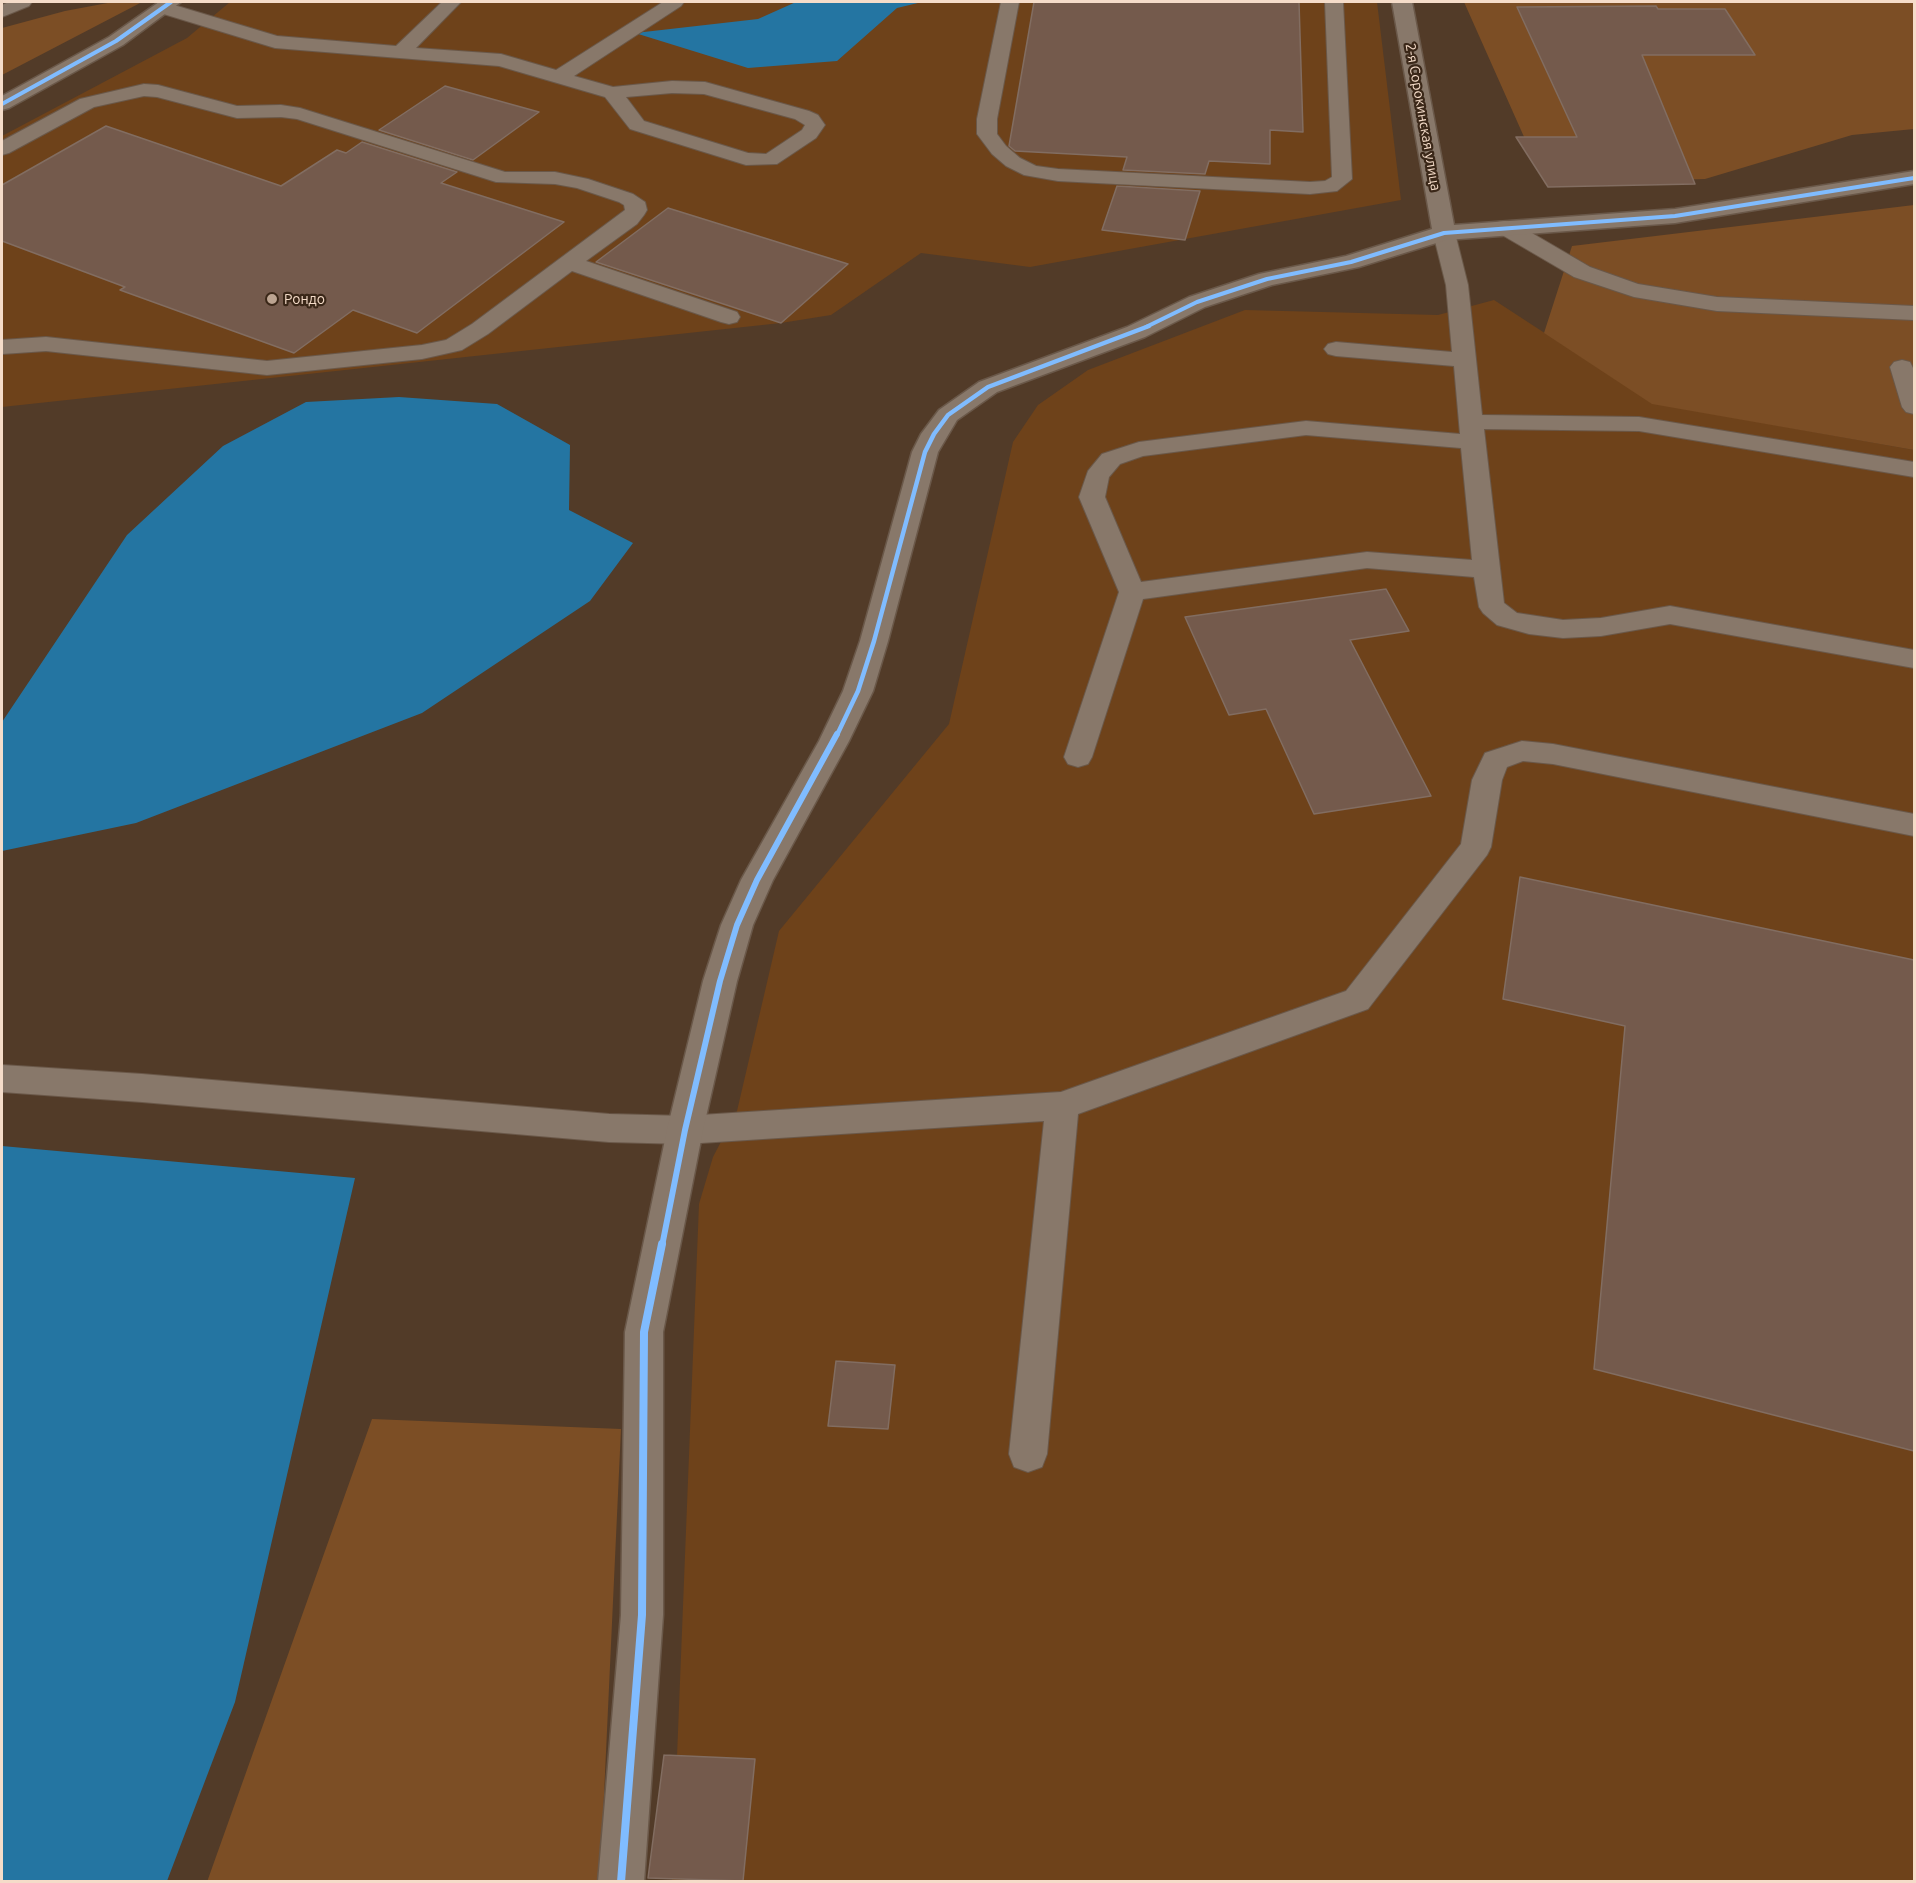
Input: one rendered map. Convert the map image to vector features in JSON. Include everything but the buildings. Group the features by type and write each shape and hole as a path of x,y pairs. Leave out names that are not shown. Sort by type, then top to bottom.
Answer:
{"street":[{"name":"2-я Сорокинская улица","path":"1402,2 1444,233"},
{"path":"2,104 116,41 167,5"},
{"path":"621,1881 642,1615 644,1332 685,1130 720,981 737,925 757,880 834,741 858,691 877,631 925,452 934,434 948,415 988,387 1108,344 1197,302 1267,279 1361,259 1444,233 1675,216 1914,178"}],"lane":[{"path":"2,12 23,2"},
{"path":"401,52 452,2"},
{"path":"559,77 675,2"},
{"path":"1010,2 987,119 987,135 1013,162 1031,171 1058,175 1310,188 1329,187 1342,179 1334,2"},
{"path":"167,5 274,42 501,60 612,93 672,87 705,88 802,115 812,119 815,126 809,134 782,154 770,160 758,161 637,125 612,93"},
{"path":"2,149 87,103 144,90 171,93 237,112 281,111 300,114 478,172 502,178 563,180 634,202 636,210 628,219 471,334 454,345 422,352 267,369 46,344 2,346"},
{"path":"1505,227 1582,272 1634,290 1717,304 1914,313"},
{"path":"1444,233 1457,285 1486,570 1492,607 1507,619 1529,625 1563,628 1601,627 1670,615 1914,659"},
{"path":"569,263 729,317"},
{"path":"1336,350 1464,360"},
{"path":"1902,367 1914,407"},
{"path":"1078,757 1132,592 1092,497 1097,476 1111,459 1139,449 1306,428 1472,432 1639,424 1914,469"},
{"path":"1132,592 1367,560 1486,570"},
{"path":"2,1079 142,1088 609,1128 685,1130 1062,1107 1357,1000 1476,847 1486,780 1495,760 1522,751 1553,754 1914,825"},
{"path":"1028,1454 1062,1107"}],"shaded area":[{"path":"113,2 142,2 2,75 2,28 65,11"},
{"path":"230,2 1377,2 1401,200 1030,267 921,253 831,315 781,323 2,407 2,136 187,38"},
{"path":"1464,2 1914,2 1914,129 1852,135 1705,179 1545,184"},
{"path":"1914,205 1914,450 1652,404 1544,333 1572,246"},
{"path":"1494,300 1652,403 1914,450 1914,1881 672,1882 699,1204 713,1157 737,1111 779,931 949,724 1013,442 1038,405 1088,370 1245,310 1438,315"},
{"path":"372,1419 621,1429 600,1881 207,1882"}],"water":[{"path":"796,2 922,2 897,8 837,61 748,68 635,33 758,19"},
{"path":"399,397 497,404 570,445 569,510 633,543 590,601 422,713 136,823 2,851 2,722 127,535 223,446 306,402"},
{"path":"2,1146 355,1178 235,1702 167,1881 2,1881"}],"cycle path":[{"path":"2,104 116,41 171,2"},
{"path":"621,1882 642,1615 644,1332 685,1130 720,981 737,925 757,880 834,741 858,691 874,641 925,452 934,434 948,415 988,387 1136,332 1197,302 1267,279 1351,262 1444,233 1675,216 1914,178"}],"place":[{"name":"Рондо","path":"272,299"}]}
